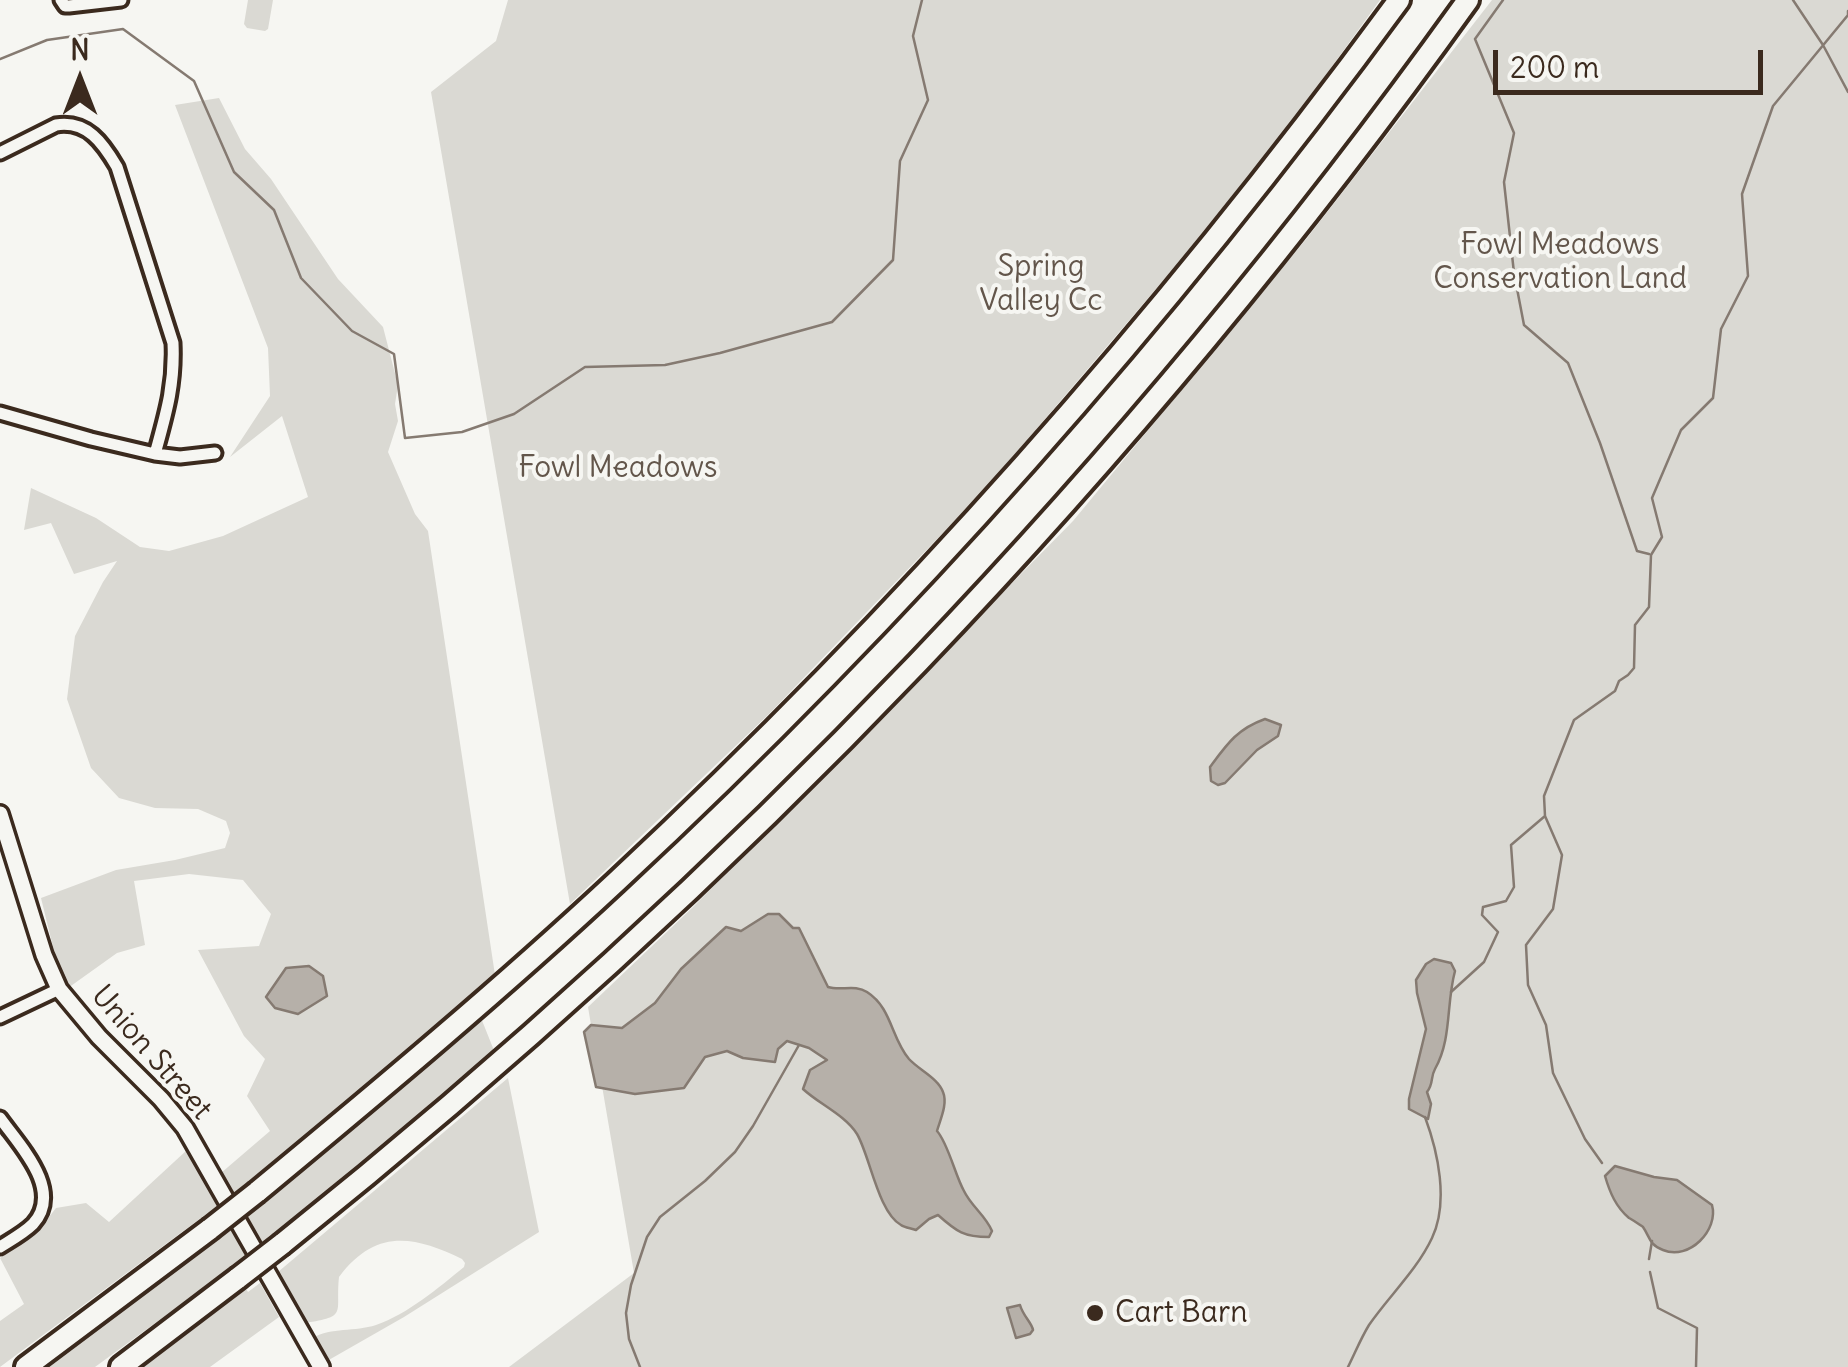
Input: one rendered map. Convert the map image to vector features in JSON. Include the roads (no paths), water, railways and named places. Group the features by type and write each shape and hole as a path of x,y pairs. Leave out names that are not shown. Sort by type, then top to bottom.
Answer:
{"highway":[{"path":"26,1367 210,1229 414,1062 567,928 738,766 881,621 1041,446 1289,147 1399,0"},
{"path":"121,1367 282,1244 465,1092 642,935 766,818 921,660 1058,511 1202,344 1362,144 1468,0"}],"main road":[{"name":"Union Street","path":"0,814 44,955 59,989 189,1135 321,1367"}],"street":[{"path":"61,0 65,6 121,0"},
{"path":"0,154 56,125 66,124 92,132 117,167 173,343 171,394 155,454"},
{"path":"0,413 155,454 180,457 215,452"},
{"path":"0,1017 59,989"},
{"path":"0,1118 39,1175 43,1201 34,1223 0,1247"}],"waterway":[{"path":"0,59 47,40 123,29 194,81 234,172 274,210 301,278 352,331 394,354 405,438 462,432 514,414 585,367 665,365 832,322 893,260 900,161 928,100 913,36 922,0"},
{"path":"1503,0 1475,39 1514,133 1504,182 1524,325 1568,363 1637,551 1649,554"},
{"path":"1793,0 1848,92"},
{"path":"1451,992 1484,962 1498,932 1482,915 1483,907 1506,901 1514,887 1511,845 1545,816 1544,796 1574,720 1615,691 1619,681 1634,668 1635,625 1649,607 1651,555 1662,537 1652,498 1681,430 1713,398 1721,329 1748,276 1742,194 1773,106 1848,11"},
{"path":"1545,816 1562,855 1553,909 1526,945 1528,985 1546,1025 1553,1073 1585,1139 1602,1163"},
{"path":"640,1367 629,1339 626,1313 647,1237 660,1217 735,1152 799,1045"},
{"path":"1348,1367 1369,1325 1419,1261 1437,1224 1440,1177 1425,1117"},
{"path":"1649,1259 1652,1241"},
{"path":"1650,1272 1658,1308 1697,1328 1696,1367"}],"place":[{"name":"Cart Barn","path":"1095,1313"}],"park label":[{"name":"Fowl Meadows Conservation Land","path":"1560,262"},
{"name":"Spring Valley Cc","path":"1041,284"},
{"name":"Fowl Meadows","path":"618,468"}]}
